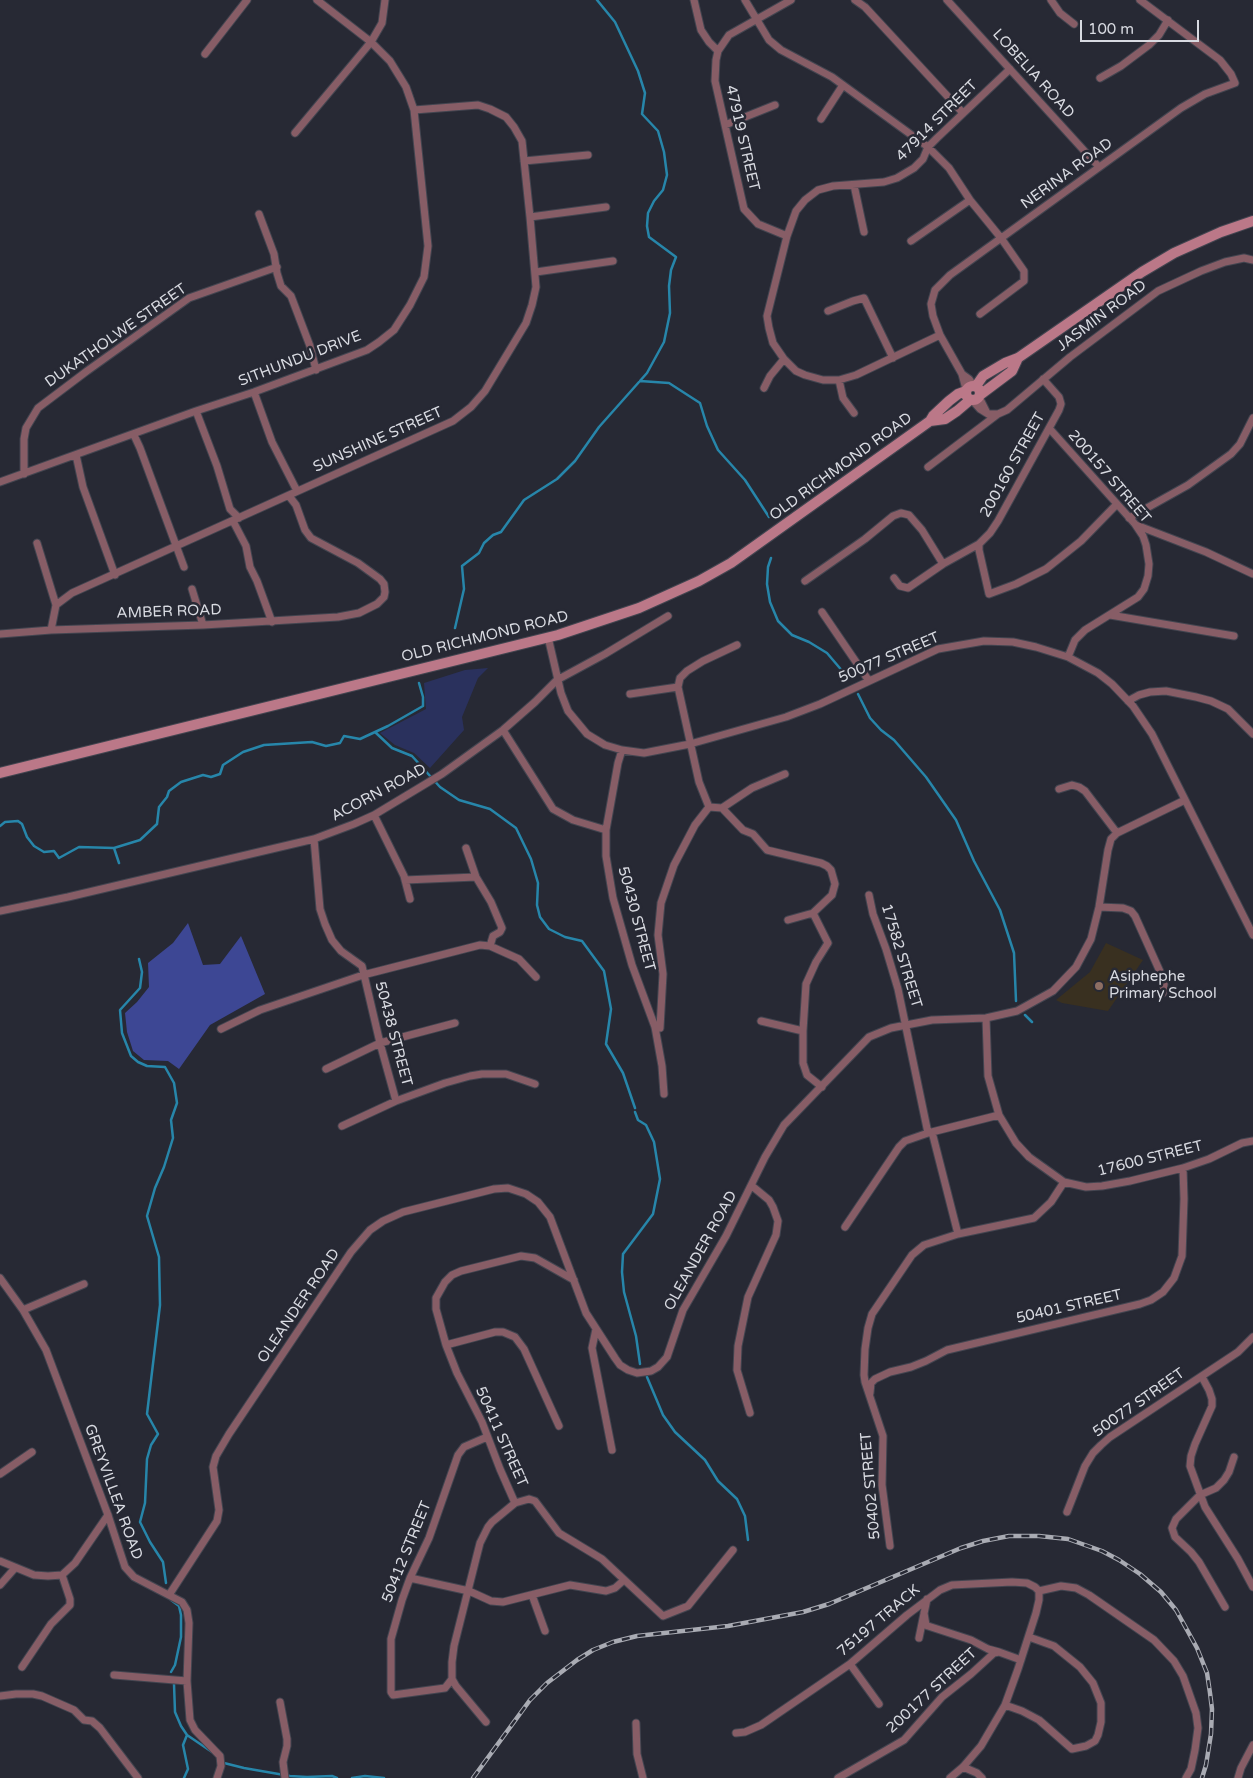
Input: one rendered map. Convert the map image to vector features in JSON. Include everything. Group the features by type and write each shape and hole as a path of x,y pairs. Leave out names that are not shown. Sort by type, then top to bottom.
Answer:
{"street":[{"path":"205,54 247,0"},
{"name":"SITHUNDU DRIVE","path":"0,482 316,370 367,350 394,330 410,305 424,277 428,246 414,110 406,87 390,61 371,42 317,0"},
{"path":"295,133 371,42 382,23 385,0"},
{"path":"694,0 702,30 709,42 718,51 729,35 791,0"},
{"path":"744,0 769,40 781,50 832,77 928,147 949,168 970,200 1001,238 1024,271 1024,281 980,314"},
{"path":"855,0 865,7 963,113"},
{"name":"LOBELIA ROAD","path":"947,0 1100,167"},
{"path":"1051,0 1060,12 1074,24"},
{"path":"1100,78 1121,66 1150,44 1159,35 1168,20 1140,0"},
{"name":"NERINA ROAD","path":"940,335 931,304 935,290 950,275 1181,108 1205,94 1235,83 1231,74 1220,60 1168,20"},
{"name":"47919 STREET","path":"718,51 715,81 744,209 758,224 787,236"},
{"name":"47914 STREET","path":"940,335 856,375 839,380 822,380 805,376 796,371 784,360 773,343 768,316 787,236 796,211 805,200 818,190 833,186 884,182 897,178 918,164 923,159 928,147 1010,69"},
{"path":"821,119 843,85"},
{"path":"725,125 775,104"},
{"name":"SUNSHINE STREET","path":"56,605 72,593 453,421 471,407 485,391 526,323 536,287 522,141 506,118 478,105 414,110"},
{"path":"524,160 588,155"},
{"path":"854,185 864,232"},
{"path":"911,241 970,200"},
{"path":"530,217 606,207"},
{"path":"259,214 268,236 281,286 291,296 295,305 310,346 316,370"},
{"name":"OLD RICHMOND ROAD","path":"0,773 548,637 603,621 638,608 699,581 732,563 930,421 945,418 957,411 973,393 983,376 1018,358 1142,272 1174,253 1221,232 1253,221"},
{"name":"JASMIN ROAD","path":"928,467 998,414 1008,410 1077,351 1158,291 1201,270 1225,262 1244,258 1253,260"},
{"path":"536,272 613,261"},
{"name":"DUKATHOLWE STREET","path":"24,474 24,439 26,428 38,408 189,298 277,267"},
{"path":"828,311 853,300 864,298 893,358"},
{"path":"940,335 973,393 988,414 998,414"},
{"path":"764,388 770,376 784,360"},
{"name":"200160 STREET","path":"979,544 998,521 1059,410 1061,404 1058,396 1043,379"},
{"path":"839,380 843,398 854,413"},
{"path":"254,392 272,442 298,492"},
{"path":"196,411 217,466 230,509 236,519 246,546 250,567 258,581 272,622"},
{"path":"1130,518 1188,485 1231,454 1240,444 1253,418"},
{"name":"200157 STREET","path":"1049,428 1135,524 1146,545 1149,564 1144,588 1138,596 1084,630 1076,640 1068,657"},
{"path":"134,434 184,567"},
{"path":"76,455 82,487 115,575"},
{"name":"AMBER ROAD","path":"0,634 51,630 272,622 338,617 359,612 377,604 384,597 384,584 380,579 358,563 317,543 311,538 307,534 296,505 289,496"},
{"path":"894,578 900,586 908,588 943,564 979,544 980,557 989,594 1016,584 1046,569 1081,541 1117,504"},
{"path":"805,581 865,539 893,516 901,513 909,515 922,530 943,564"},
{"path":"1135,524 1206,552 1253,574"},
{"path":"37,543 56,605 51,630"},
{"path":"192,589 203,625"},
{"path":"822,612 869,681"},
{"path":"1110,614 1234,636"},
{"name":"ACORN ROAD","path":"0,911 314,840 335,833 374,815 442,774 503,730 557,680 668,616"},
{"name":"50077 STREET","path":"548,637 557,680 568,711 587,734 605,745 644,753 690,744 786,717 820,704 938,650 984,641 1013,642 1068,657 1098,673 1112,684 1128,700 1152,734 1253,935"},
{"path":"709,807 699,782 678,687 680,678 688,671 703,661 737,645"},
{"path":"630,694 678,687"},
{"path":"1128,700 1150,692 1166,691 1211,701 1228,709 1253,734"},
{"path":"503,730 553,809 573,820 606,830"},
{"name":"50430 STREET","path":"622,750 606,830 606,856 613,898 632,965 658,1027 664,1094"},
{"path":"709,807 722,808 752,788 785,774"},
{"path":"1059,789 1072,785 1079,787 1117,833 1184,800"},
{"path":"658,1027 663,974 658,935 661,903 674,865 695,826 709,807"},
{"path":"722,808 767,850 827,866 834,878 835,890 832,895 813,913 788,920"},
{"path":"374,815 405,880 410,899"},
{"name":"OLEANDER ROAD","path":"169,1595 217,1521 219,1510 213,1467 216,1456 350,1252 370,1230 383,1221 403,1212 494,1189 508,1188 526,1194 542,1207 550,1217 586,1313 615,1358 620,1365 628,1370 636,1372 651,1371 664,1362 683,1310 726,1236 765,1157 784,1125 869,1037 886,1030 907,1025 954,1018 986,1018 1017,1011 1053,991 1076,967 1091,939 1099,907 1108,850 1111,839 1117,833"},
{"path":"314,840 320,909 325,924 332,940 341,951 362,966 363,975"},
{"path":"466,848 476,877 491,902 502,928 494,936 490,946"},
{"path":"405,880 476,877"},
{"name":"17582 STREET","path":"869,895 873,914 892,965 930,1132 958,1234"},
{"path":"1099,907 1123,908 1131,911 1135,916 1162,976 1164,993"},
{"path":"813,913 828,943 816,962 806,984 803,1063 807,1074 822,1087"},
{"path":"221,1029 260,1010 363,975 480,946 490,946 519,959 536,977"},
{"name":"50438 STREET","path":"363,975 396,1101"},
{"name":"17600 STREET","path":"986,1018 988,1076 999,1115 1016,1144 1029,1157 1064,1182 1086,1187 1102,1186 1183,1168 1209,1159 1242,1143 1253,1141"},
{"path":"761,1021 803,1031"},
{"path":"326,1070 380,1043 455,1024"},
{"path":"342,1126 396,1101 445,1083 482,1074 506,1074 535,1084"},
{"path":"845,1227 899,1146 910,1138 999,1115"},
{"name":"50401 STREET","path":"870,1395 871,1383 875,1379 890,1372 926,1362 947,1350 1140,1304 1151,1300 1163,1292 1174,1278 1182,1256 1183,1168"},
{"name":"50402 STREET","path":"890,1546 882,1485 883,1436 865,1382 864,1366 868,1328 872,1314 915,1251 934,1241 958,1234 1034,1218 1051,1202 1064,1182"},
{"path":"750,1413 737,1370 738,1346 748,1297 776,1235 778,1221 769,1200 752,1186"},
{"name":"50411 STREET","path":"452,1679 454,1646 480,1544 488,1527 502,1512 515,1503 475,1408 446,1346 436,1309 436,1298 445,1282 452,1275 521,1256 535,1258 574,1280"},
{"name":"GREYVILLEA ROAD","path":"0,1278 23,1310 46,1350 108,1515 125,1567 130,1574 182,1602 188,1614 187,1681 190,1720 192,1726 220,1756 221,1766 217,1778"},
{"path":"23,1310 84,1284"},
{"path":"596,1329 592,1348 612,1450"},
{"path":"446,1346 495,1332 503,1332 515,1337 524,1349 559,1426"},
{"name":"50077 STREET","path":"1067,1512 1085,1466 1093,1453 1101,1445 1116,1433 1238,1352 1253,1336"},
{"path":"1202,1377 1210,1390 1212,1406 1195,1444 1190,1466 1200,1495 1253,1587"},
{"name":"50412 STREET","path":"452,1679 445,1688 393,1695 391,1692 392,1630 410,1578 429,1538 459,1452 487,1436"},
{"path":"0,1474 32,1452"},
{"path":"1225,1607 1199,1562 1172,1532 1172,1526 1176,1519 1200,1495 1216,1488 1224,1480 1234,1457"},
{"path":"515,1503 532,1499 559,1533 602,1559 665,1616 690,1604 733,1550"},
{"path":"0,1561 41,1576 62,1575 75,1563 108,1515"},
{"path":"0,1585 15,1568"},
{"path":"22,1667 51,1624 70,1604 62,1575"},
{"path":"410,1578 469,1591 496,1602 503,1602 570,1585 606,1591 614,1588 624,1580"},
{"name":"75197 TRACK","path":"736,1733 745,1732 761,1725 850,1664 927,1598 940,1590 952,1585 991,1582 1027,1583 1035,1587 1039,1592"},
{"path":"950,1778 963,1767 985,1740 1005,1705 1028,1637 1039,1600 1039,1592 1061,1586 1076,1588 1089,1595 1154,1640 1174,1661 1183,1676 1196,1713 1198,1728 1191,1769 1186,1778"},
{"path":"532,1595 545,1631"},
{"path":"919,1638 927,1598"},
{"path":"924,1613 926,1625 971,1640 988,1649 999,1652"},
{"path":"1005,1705 1039,1720 1072,1749 1086,1746 1094,1741 1098,1735 1101,1722 1101,1703 1093,1683 1075,1663 1054,1646 1028,1637"},
{"name":"200177 STREET","path":"838,1778 904,1740 942,1697 994,1653 999,1652 1021,1660"},
{"path":"850,1664 879,1704"},
{"path":"114,1675 187,1681"},
{"path":"452,1679 486,1722"},
{"path":"0,1696 24,1694 42,1696 74,1710 84,1720 92,1721 100,1728 138,1778"},
{"path":"280,1702 287,1739 283,1762 285,1778"},
{"path":"636,1723 637,1754 643,1778"},
{"path":"1238,1778 1253,1745"},
{"path":"963,1767 977,1773 982,1778"}],"shaded area":[{"path":"488,668 478,678 462,717 464,730 430,768 414,753 395,745 380,733 426,709 424,683 465,670"},
{"path":"188,923 203,965 220,964 241,936 265,994 210,1025 179,1069 168,1061 144,1060 133,1051 127,1032 125,1013 149,987 148,963 173,943"},
{"name":"Asiphephe Primary School","path":"1106,943 1143,960 1108,1011 1062,1003 1056,1000 1090,972"}],"waterway":[{"path":"455,628 464,589 462,566 479,553 484,543 493,535 501,532 524,500 557,479 575,461 599,427 647,373 664,342 670,313 669,286 671,270 676,257 649,237 647,226 648,213 654,201 663,190 667,175 664,152 658,131 642,114 645,93 638,71 615,22 597,0"},
{"path":"640,381 669,383 700,403 707,426 718,450 745,480 769,517"},
{"path":"771,558 768,567 767,584 770,602 778,621 792,635 809,642 827,653 844,673"},
{"path":"0,826 5,822 18,821 22,824 27,837 34,846 44,852 54,851 59,858 79,847 114,848 140,840 157,824 159,807 169,791 181,782 203,775 211,777 220,774 223,765 243,752 264,745 312,742 326,746 340,743 344,736 360,739 423,706 423,697 419,683"},
{"path":"858,694 870,718 894,740 926,777 956,820 974,861 1000,910 1014,953 1016,1001"},
{"path":"375,732 392,748 412,756 440,787 459,800 490,809 516,828 531,859 538,883 537,905 540,917 549,929 565,937 582,941 604,971 611,1009 606,1044 623,1073 635,1108"},
{"path":"114,848 119,863"},
{"path":"139,959 142,972 140,988 120,1010 122,1033 131,1056 138,1062 147,1066 165,1067 174,1083 177,1103 171,1120 173,1138 147,1216 159,1257 160,1305 147,1414 158,1434 151,1445 147,1459 145,1503 140,1522 163,1562 166,1583"},
{"path":"1025,1015 1032,1022"},
{"path":"635,1112 638,1120 646,1125 654,1142 660,1179 653,1214 623,1254 624,1292 636,1336 640,1364"},
{"path":"647,1377 663,1415 675,1432 705,1460 718,1481 737,1499 745,1516 748,1540"},
{"path":"171,1600 179,1606 181,1637 175,1665 171,1672"},
{"path":"174,1684 175,1712 181,1726 187,1735 212,1752"},
{"path":"184,1778 188,1769 183,1745 187,1735"},
{"path":"224,1763 290,1776 332,1776 337,1778"},
{"path":"352,1778 365,1776 384,1778"}],"railway":[{"path":"473,1778 530,1700 547,1683 593,1650 613,1642 637,1636 728,1626 803,1612 829,1604 961,1548 1009,1536 1039,1536 1068,1539 1102,1551 1140,1574 1161,1592 1176,1610 1197,1648 1207,1673 1212,1709 1211,1734 1202,1778"}],"place":[{"name":"Asiphephe Primary School","path":"1099,986"}]}
